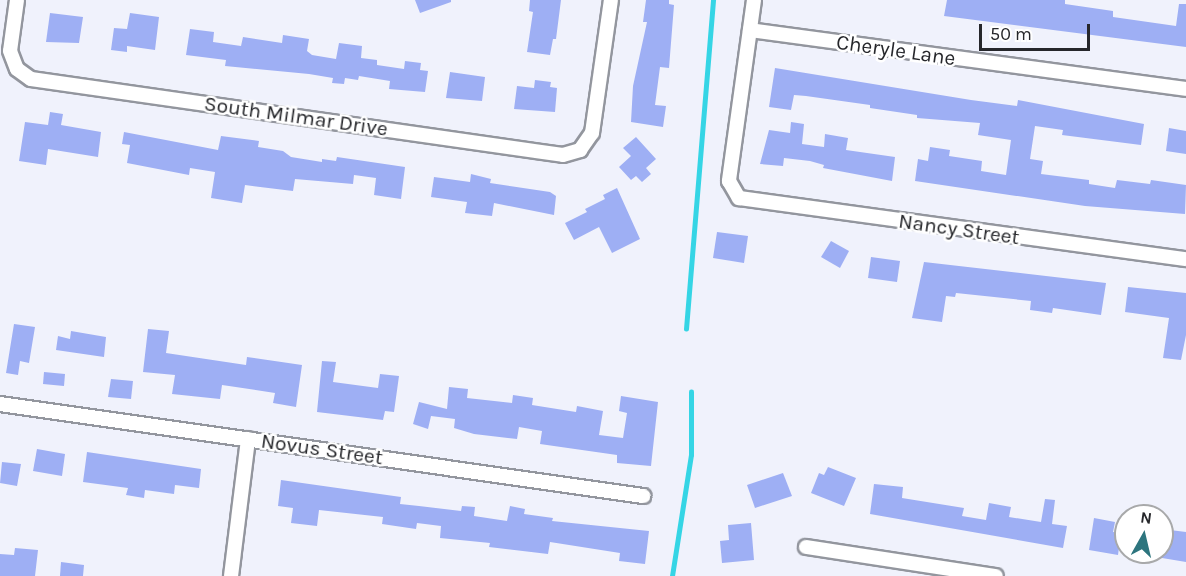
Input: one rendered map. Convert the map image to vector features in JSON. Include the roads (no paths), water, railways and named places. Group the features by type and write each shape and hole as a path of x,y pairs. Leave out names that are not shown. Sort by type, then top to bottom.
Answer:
{"street":[{"name":"South Milmar Drive","path":"17,0 10,51 13,63 31,79 563,154 584,147 592,133 611,0"},
{"path":"750,30 754,0"},
{"name":"Cheryle Lane","path":"750,30 1186,89"},
{"name":"Nancy Street","path":"750,30 729,181 734,194 745,200 1186,259"},
{"name":"Novus Street","path":"0,404 643,496"},
{"path":"231,576 248,439"},
{"path":"806,548 996,576"}],"waterway":[{"path":"686,329 713,0"},
{"path":"672,576 691,455 691,392"}]}
